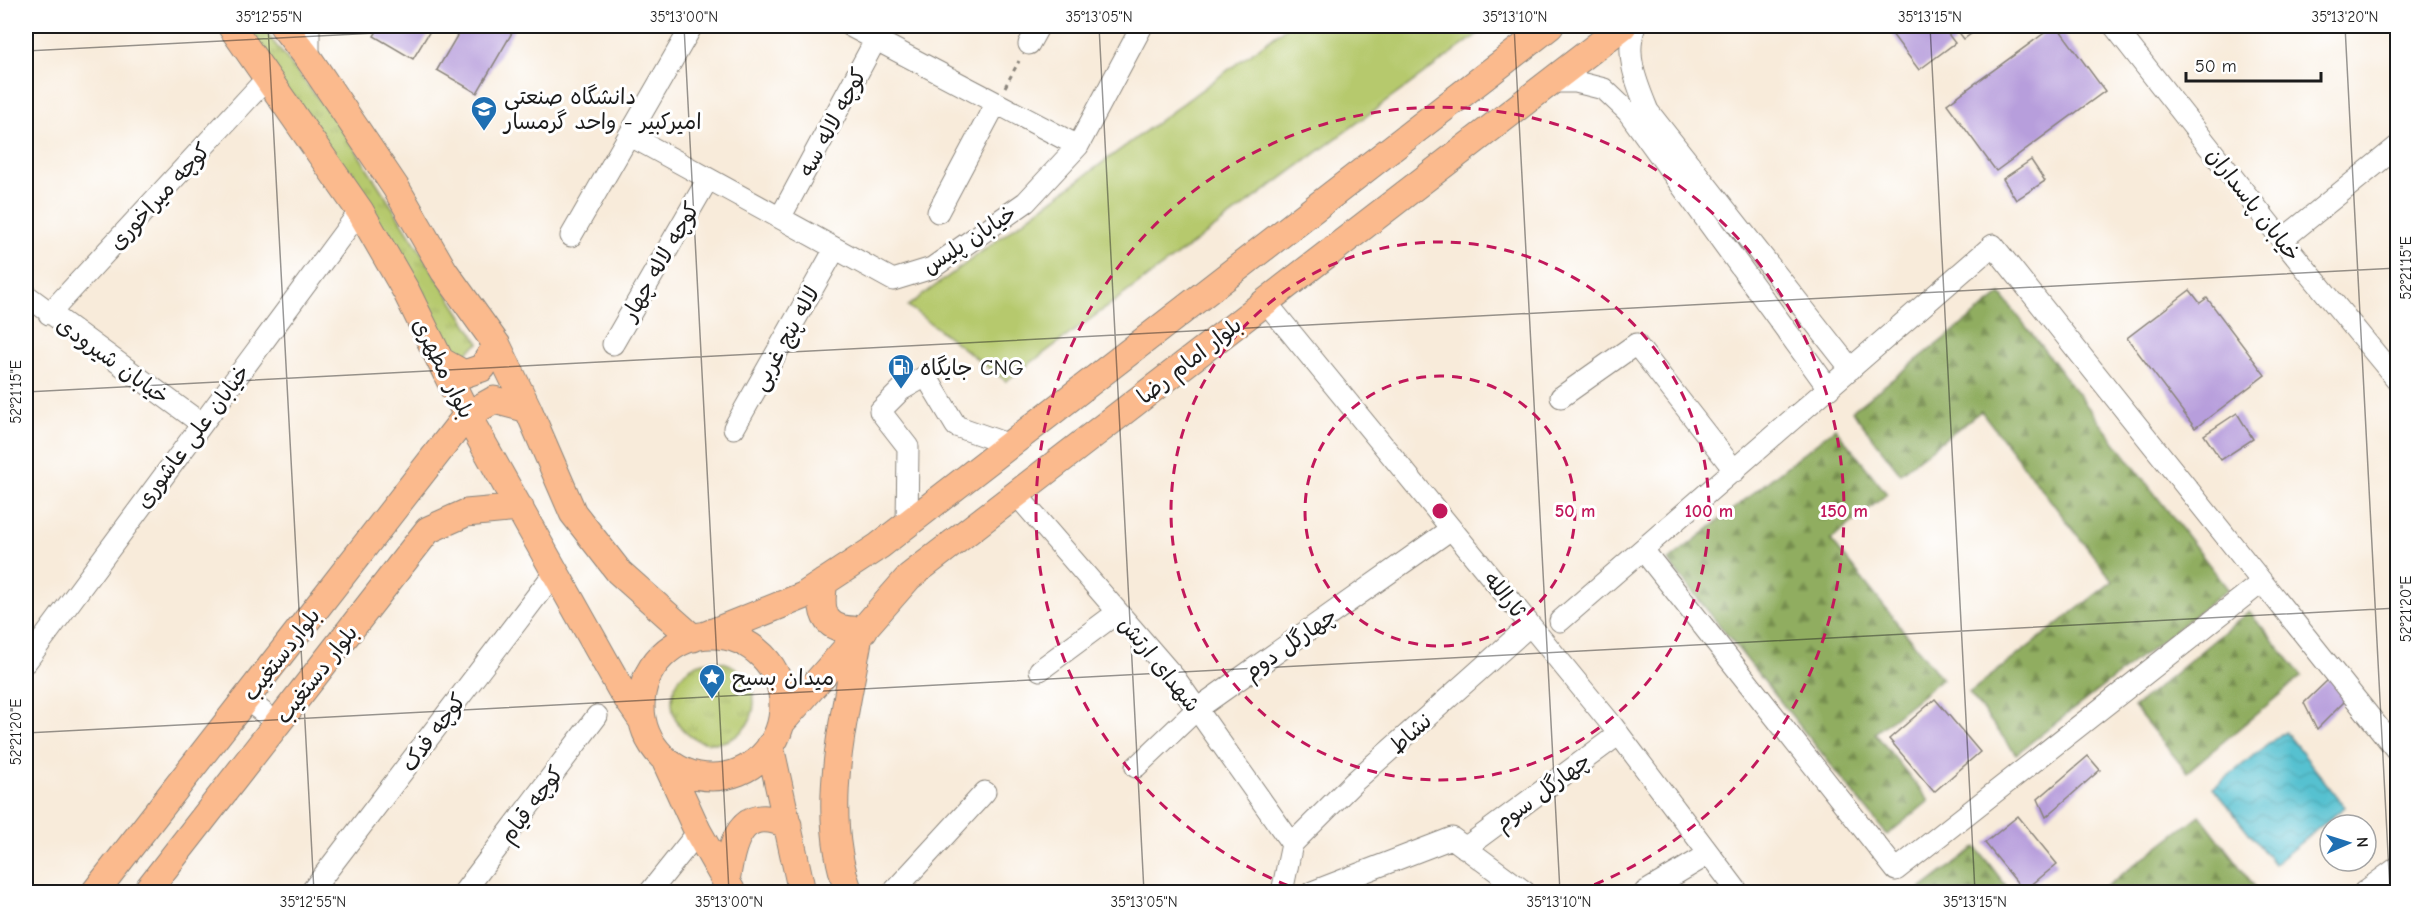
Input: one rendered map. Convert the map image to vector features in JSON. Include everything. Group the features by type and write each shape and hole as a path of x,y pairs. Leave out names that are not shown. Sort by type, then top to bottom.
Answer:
{"main road":[{"name":"بلوار مطهری","path":"231,26 360,211 406,291 467,414 620,688 642,720"},
{"path":"283,26 309,59 396,188 444,271 497,345 528,409 573,513 620,572 700,636"},
{"name":"بلوار امام رضا","path":"700,636 803,596 879,546 1550,26"},
{"name":"بلوار امام رضا","path":"776,735 909,577 1623,26"},
{"path":"441,361 464,374 482,368 497,345"},
{"path":"467,414 494,400 528,409"},
{"name":"بلواردستغیب","path":"95,892 467,414"},
{"name":"بلوار دستغیب","path":"146,892 428,530 466,513 520,508"},
{"path":"825,582 822,610 826,620 842,628 861,632 840,749 833,815 843,878 849,892"},
{"path":"729,887 698,832 665,760 650,742 642,720 641,696 648,673 663,654 683,640 700,636 728,636 749,645 766,660 778,679 783,700 776,735 788,825 802,892"},
{"path":"665,760 686,773 709,778 733,774 754,764 776,735"},
{"path":"729,887 733,843 740,830 757,820 772,818 788,825"}],"street":[{"path":"309,26 309,59"},
{"path":"571,236 692,26"},
{"path":"850,26 880,32 996,103 1078,146"},
{"name":"خیابان پلیس","path":"629,135 893,280 932,268 1026,202 1078,146 1142,26"},
{"path":"1635,26 1630,44 1635,79 1648,111 1673,156 1829,388"},
{"name":"خیابان پاسداران","path":"2114,26 2282,240 2397,381"},
{"name":"کوچه لاله سه","path":"780,218 880,32"},
{"name":"کوچه میراخوری","path":"49,314 268,77"},
{"path":"1549,82 1576,82 1604,89 1673,156 1851,369"},
{"path":"938,212 996,103"},
{"path":"2282,240 2397,146"},
{"name":"کوچه لاله چهار","path":"613,344 708,179"},
{"name":"خیابان علی عاشوری","path":"26,662 360,211"},
{"path":"1560,621 1993,245 2397,752"},
{"name":"لاله پنج غربی","path":"734,428 835,249"},
{"name":"خیابان شیرودی","path":"26,295 49,314 202,423"},
{"name":"ثارالله","path":"1265,301 1618,734 1738,892"},
{"path":"1561,397 1636,344 1735,471"},
{"path":"907,524 908,447 880,411 902,390 926,376 956,426 1010,444"},
{"name":"شهدای ارتش","path":"1016,494 1175,678 1292,844"},
{"name":"چهارگل دوم","path":"1136,767 1197,709 1451,529"},
{"path":"1643,550 1896,870 2262,582"},
{"name":"کوچه فدک","path":"311,892 555,572"},
{"path":"1040,670 1118,612"},
{"name":"نشاط","path":"1292,844 1354,782 1530,625"},
{"path":"246,699 278,724"},
{"name":"کوچه قیام","path":"464,892 597,716"},
{"name":"چهارگل سوم","path":"1465,848 1618,734"},
{"path":"893,892 985,792"},
{"path":"651,892 698,832"},
{"path":"1312,892 1452,838 1525,892"},
{"path":"1282,892 1292,844"},
{"path":"1645,892 1709,854"},
{"path":"2364,892 2397,867"}],"path":[{"path":"996,103 1034,35"}],"green space":[{"path":"228,26 261,26 343,130 479,343 461,357 447,351"},
{"path":"1288,26 1489,26 1006,381 908,306"},
{"path":"2001,294 2228,589 2016,754 1969,693 2113,581 1981,411 1900,473 1852,411"},
{"path":"1835,428 1887,494 1831,540 1942,679 1875,733 1929,801 1887,835 1668,561"},
{"path":"2249,611 2302,676 2187,772 2134,707"},
{"path":"705,661 721,661 736,668 747,679 754,694 751,718 742,731 721,743 705,743 690,736 679,725 672,710 672,694 679,679 690,668"},
{"path":"2200,815 2259,892 2099,892"},
{"path":"1976,847 2011,892 1917,892"}],"water":[{"path":"2285,731 2345,807 2338,813 2318,813 2318,829 2274,864 2213,788"}],"building":[{"path":"380,26 433,26 413,59 374,36"},
{"path":"454,26 516,26 477,93 437,70 461,29"},
{"path":"1886,26 1942,26 1955,43 1919,70"},
{"path":"1954,26 1982,26 1964,39"},
{"path":"2057,26 2105,91 1996,171 1947,104"},
{"path":"2031,160 2045,181 2016,200 2003,179"},
{"path":"2190,290 2200,303 2207,298 2265,375 2195,428 2127,338"},
{"path":"2237,413 2253,439 2221,460 2204,435"},
{"path":"2330,678 2349,697 2317,729 2304,703"},
{"path":"1935,699 1980,752 1934,792 1889,739"},
{"path":"2088,756 2100,770 2046,817 2038,799"},
{"path":"2018,816 2057,864 2024,891 1985,843"}],"place":[{"name":"دانشگاه صنعتی امیرکبیر - واحد گرمسار","path":"484,132"},
{"name":"جایگاه CNG","path":"901,390"},
{"name":"میدان بسیح","path":"712,700"}]}
